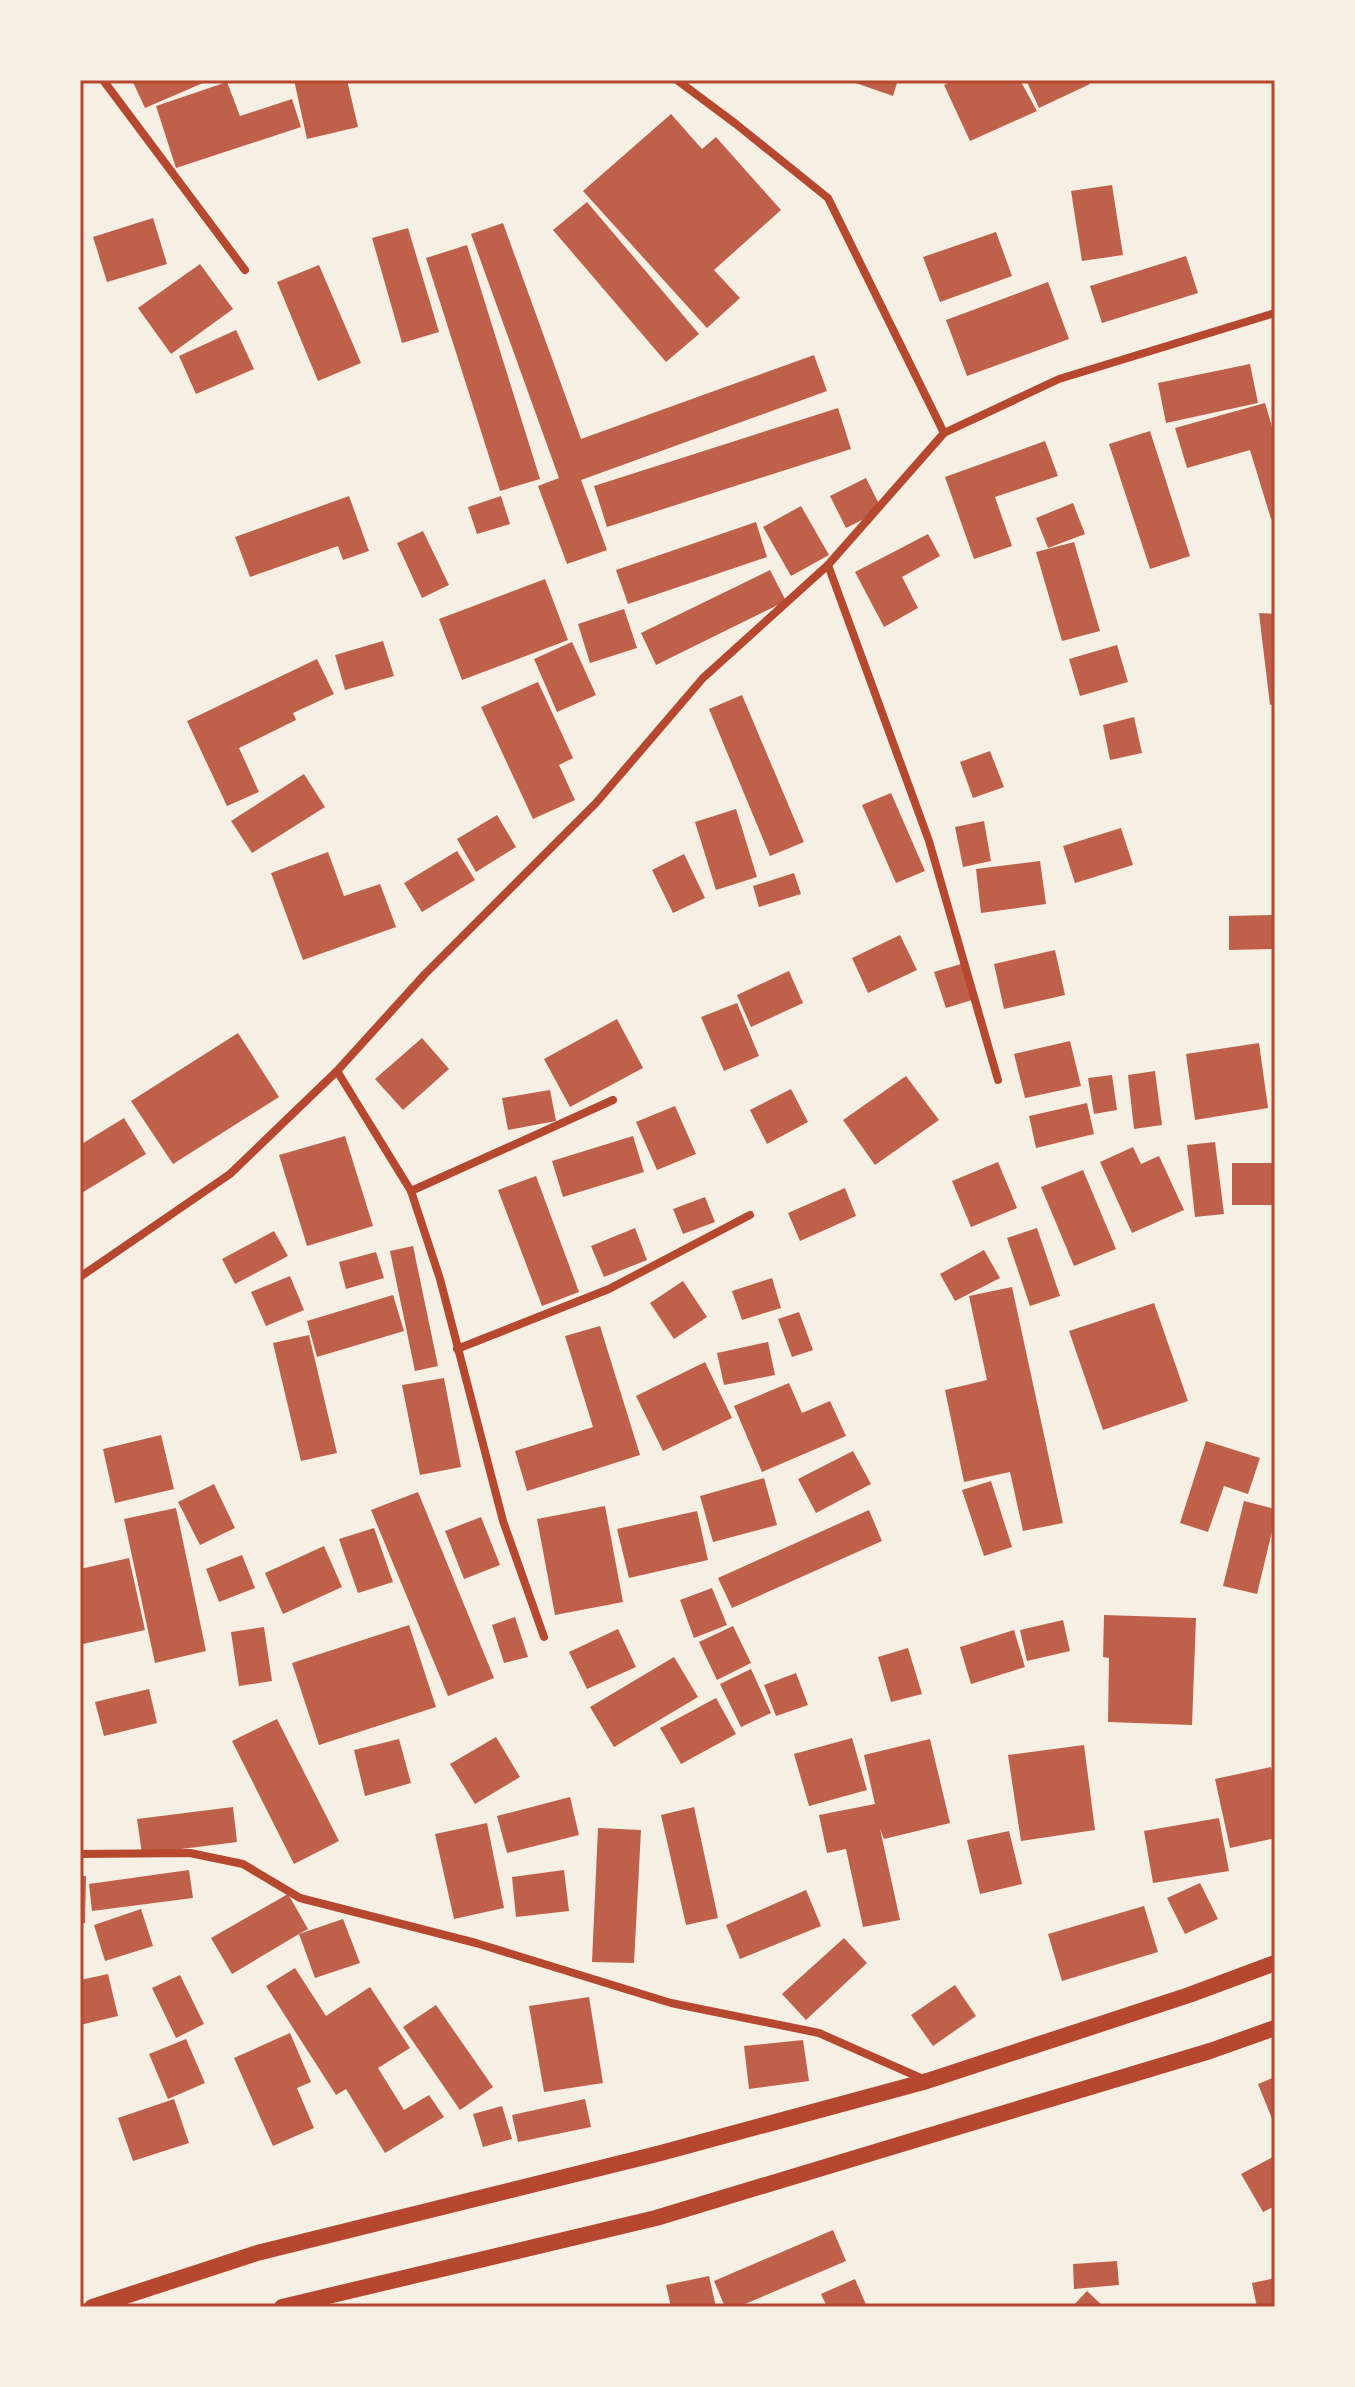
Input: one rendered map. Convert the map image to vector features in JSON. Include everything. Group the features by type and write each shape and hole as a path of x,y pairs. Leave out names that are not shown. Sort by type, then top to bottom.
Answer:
{"main road":[{"path":"92,2307 257,2253 657,2154 927,2081 1189,1995 1275,1963"},
{"path":"282,2307 656,2218 1210,2051 1275,2028"}],"street":[{"path":"103,80 245,270"},
{"path":"677,80 828,198 944,433"},
{"path":"80,1277 230,1174 337,1071 425,974 596,803 703,678 828,565 944,433 1059,379 1275,313"},
{"path":"828,565 929,841 998,1080"},
{"path":"337,1071 411,1191 440,1279 503,1521 544,1637"},
{"path":"411,1191 613,1100"},
{"path":"457,1349 609,1289 750,1215"},
{"path":"80,1854 190,1853 243,1864 300,1898 476,1943 671,2003 819,2033 927,2081"}],"building":[{"path":"132,80 210,80 145,108"},
{"path":"294,80 347,80 358,127 307,139"},
{"path":"847,80 898,80 893,96"},
{"path":"954,80 1020,80 1037,111 970,141 944,85"},
{"path":"1026,80 1087,80 1090,84 1039,108"},
{"path":"227,82 240,116 292,99 301,127 176,168 156,106"},
{"path":"671,114 702,149 716,137 781,210 714,270 740,298 707,328 583,191"},
{"path":"1112,185 1123,255 1082,261 1071,191"},
{"path":"587,202 699,334 666,362 553,230"},
{"path":"153,218 167,264 107,282 93,237"},
{"path":"503,223 581,439 814,355 827,391 581,480 607,550 567,564 538,486 559,478 471,234"},
{"path":"408,228 439,332 402,343 372,238"},
{"path":"996,232 1012,276 940,302 923,257"},
{"path":"467,245 540,479 500,491 426,258"},
{"path":"1186,256 1198,293 1102,323 1090,286"},
{"path":"200,264 233,309 171,354 138,308"},
{"path":"319,265 361,363 318,381 277,282"},
{"path":"1048,282 1069,339 967,376 946,320"},
{"path":"236,330 254,369 196,394 179,356"},
{"path":"1250,364 1258,403 1166,423 1158,383"},
{"path":"1265,403 1275,437 1275,517 1271,519 1250,450 1187,468 1175,428"},
{"path":"838,408 851,449 607,527 594,486"},
{"path":"1150,431 1190,556 1150,569 1109,444"},
{"path":"1045,441 1058,476 995,497 1012,546 974,559 945,477"},
{"path":"866,478 882,510 846,528 830,496"},
{"path":"349,496 369,551 343,560 338,546 250,577 235,537"},
{"path":"501,496 510,524 477,534 468,507"},
{"path":"1073,503 1085,534 1048,548 1036,518"},
{"path":"801,506 829,555 791,576 763,527"},
{"path":"756,522 767,557 628,604 616,570"},
{"path":"423,531 449,585 422,598 397,543"},
{"path":"928,534 940,556 902,577 918,608 884,627 855,572"},
{"path":"1074,542 1100,631 1062,641 1036,552"},
{"path":"770,570 786,601 656,665 641,633"},
{"path":"545,579 568,640 462,680 439,619"},
{"path":"624,609 637,648 590,663 578,624"},
{"path":"1259,613 1275,614 1275,704 1270,705"},
{"path":"383,641 394,676 345,690 335,655"},
{"path":"572,642 596,695 557,712 534,659"},
{"path":"1117,645 1128,682 1080,696 1069,659"},
{"path":"317,659 334,694 293,713 296,720 239,748 259,792 227,806 187,721"},
{"path":"538,682 573,758 559,765 575,800 533,819 481,707"},
{"path":"742,695 804,842 770,856 709,709"},
{"path":"1134,717 1142,753 1110,760 1103,725"},
{"path":"990,751 1004,787 973,798 960,762"},
{"path":"304,774 325,807 252,853 231,821"},
{"path":"891,793 925,871 896,883 862,805"},
{"path":"736,809 757,877 716,890 695,822"},
{"path":"497,815 516,847 476,872 457,839"},
{"path":"984,821 991,861 963,867 955,827"},
{"path":"1121,828 1133,865 1075,883 1063,846"},
{"path":"457,851 475,880 422,912 404,883"},
{"path":"328,852 344,896 380,884 396,927 303,960 271,873"},
{"path":"684,854 705,898 673,913 652,870"},
{"path":"1040,861 1046,904 981,913 976,869"},
{"path":"794,873 801,894 759,907 753,886"},
{"path":"1275,915 1275,949 1229,950 1229,916"},
{"path":"900,935 917,970 868,993 852,958"},
{"path":"1055,950 1065,995 1004,1009 994,964"},
{"path":"961,964 972,1000 946,1008 934,972"},
{"path":"789,971 803,1003 751,1027 737,995"},
{"path":"737,1003 759,1056 724,1071 701,1017"},
{"path":"617,1019 643,1068 570,1107 544,1059"},
{"path":"238,1033 279,1097 173,1164 131,1101"},
{"path":"422,1038 449,1069 403,1110 375,1079"},
{"path":"1070,1041 1081,1086 1025,1098 1014,1054"},
{"path":"1259,1043 1268,1108 1195,1120 1186,1054"},
{"path":"1155,1071 1162,1125 1134,1129 1128,1075"},
{"path":"1112,1075 1117,1110 1094,1114 1088,1078"},
{"path":"906,1076 939,1120 875,1165 843,1120"},
{"path":"791,1089 808,1122 767,1144 750,1110"},
{"path":"550,1090 556,1121 508,1130 502,1098"},
{"path":"1087,1103 1094,1134 1036,1148 1029,1116"},
{"path":"675,1106 696,1154 657,1170 636,1122"},
{"path":"124,1118 146,1154 80,1194 80,1145"},
{"path":"345,1136 373,1226 307,1246 279,1155"},
{"path":"633,1136 644,1172 563,1197 552,1161"},
{"path":"1215,1142 1224,1214 1195,1217 1187,1145"},
{"path":"1133,1147 1141,1164 1159,1156 1184,1210 1132,1233 1100,1162"},
{"path":"998,1162 1017,1208 971,1227 952,1181"},
{"path":"1232,1163 1275,1163 1275,1205 1232,1205"},
{"path":"1083,1170 1116,1249 1074,1266 1041,1187"},
{"path":"536,1176 579,1292 542,1306 498,1190"},
{"path":"845,1188 856,1216 800,1241 788,1213"},
{"path":"705,1197 715,1222 683,1234 673,1209"},
{"path":"635,1228 647,1260 604,1277 591,1246"},
{"path":"1037,1228 1060,1296 1030,1306 1007,1238"},
{"path":"274,1231 288,1256 235,1284 222,1259"},
{"path":"413,1246 438,1366 415,1371 390,1251"},
{"path":"984,1250 1000,1278 955,1301 940,1274"},
{"path":"376,1252 384,1278 346,1289 339,1262"},
{"path":"290,1276 304,1310 266,1326 251,1292"},
{"path":"772,1278 781,1308 742,1320 732,1291"},
{"path":"683,1281 707,1317 674,1339 650,1303"},
{"path":"1012,1287 1063,1523 1023,1531 1010,1472 964,1482 945,1390 987,1380 969,1296"},
{"path":"393,1295 404,1331 317,1357 307,1321"},
{"path":"1154,1303 1188,1401 1103,1430 1069,1331"},
{"path":"799,1312 813,1350 792,1357 778,1319"},
{"path":"600,1326 640,1455 527,1491 515,1451 593,1427 565,1336"},
{"path":"309,1335 337,1453 301,1461 273,1343"},
{"path":"768,1342 775,1375 724,1385 717,1353"},
{"path":"705,1362 732,1418 663,1451 636,1396"},
{"path":"444,1378 461,1467 420,1475 402,1385"},
{"path":"789,1383 802,1413 830,1401 846,1436 762,1472 734,1406"},
{"path":"161,1435 174,1489 115,1503 103,1449"},
{"path":"1206,1441 1260,1458 1248,1494 1224,1486 1208,1532 1180,1523"},
{"path":"853,1451 871,1484 816,1513 798,1479"},
{"path":"764,1478 777,1525 713,1542 700,1496"},
{"path":"991,1481 1012,1547 984,1556 962,1490"},
{"path":"214,1484 235,1528 200,1545 178,1502"},
{"path":"418,1492 494,1678 448,1696 371,1510"},
{"path":"1244,1501 1275,1509 1257,1594 1223,1586"},
{"path":"605,1506 623,1602 555,1615 537,1519"},
{"path":"176,1508 206,1651 155,1663 124,1519"},
{"path":"869,1510 882,1541 732,1608 718,1578"},
{"path":"697,1511 708,1560 629,1578 617,1529"},
{"path":"481,1517 500,1565 464,1579 445,1531"},
{"path":"374,1528 393,1582 358,1593 339,1539"},
{"path":"324,1546 342,1587 283,1614 265,1573"},
{"path":"242,1555 255,1588 219,1602 206,1569"},
{"path":"129,1558 145,1630 83,1644 80,1630 80,1569"},
{"path":"712,1588 727,1625 694,1638 680,1600"},
{"path":"1104,1615 1196,1618 1192,1725 1108,1722 1109,1658 1103,1657"},
{"path":"515,1617 528,1657 504,1663 492,1625"},
{"path":"1063,1620 1070,1651 1027,1661 1020,1630"},
{"path":"409,1625 436,1707 319,1745 292,1663"},
{"path":"733,1626 751,1663 717,1680 699,1642"},
{"path":"264,1627 272,1681 239,1686 231,1632"},
{"path":"618,1629 636,1667 587,1689 569,1652"},
{"path":"1014,1630 1025,1667 971,1684 960,1647"},
{"path":"908,1648 922,1694 891,1702 878,1657"},
{"path":"674,1657 698,1697 614,1747 590,1707"},
{"path":"751,1669 771,1713 741,1727 720,1684"},
{"path":"796,1673 808,1705 776,1716 764,1685"},
{"path":"149,1689 157,1723 104,1736 95,1702"},
{"path":"716,1698 736,1734 681,1764 660,1728"},
{"path":"277,1719 339,1841 294,1864 232,1741"},
{"path":"496,1737 520,1777 475,1804 450,1764"},
{"path":"852,1738 867,1790 809,1806 794,1754"},
{"path":"399,1739 411,1783 365,1796 354,1750"},
{"path":"930,1739 950,1823 884,1839 880,1829 900,1920 863,1927 846,1849 827,1853 819,1815 875,1804 864,1755"},
{"path":"1084,1745 1095,1830 1021,1841 1008,1755"},
{"path":"1271,1767 1275,1783 1275,1838 1230,1848 1215,1779"},
{"path":"570,1797 579,1835 507,1853 497,1816"},
{"path":"233,1807 237,1842 142,1854 137,1819"},
{"path":"694,1807 718,1918 686,1925 661,1815"},
{"path":"1219,1818 1229,1871 1153,1883 1144,1831"},
{"path":"487,1823 504,1908 454,1919 435,1834"},
{"path":"598,1828 641,1830 634,1963 592,1962"},
{"path":"1009,1831 1022,1884 980,1894 967,1840"},
{"path":"189,1870 193,1898 92,1911 89,1884"},
{"path":"564,1870 569,1911 516,1917 512,1877"},
{"path":"80,1876 86,1876 85,1923 80,1923"},
{"path":"1200,1883 1218,1919 1185,1934 1167,1898"},
{"path":"806,1890 821,1926 740,1959 726,1925"},
{"path":"288,1894 308,1929 232,1974 211,1938"},
{"path":"1144,1906 1158,1952 1062,1981 1048,1934"},
{"path":"141,1909 153,1946 105,1961 94,1925"},
{"path":"343,1919 360,1963 315,1978 299,1934"},
{"path":"844,1938 867,1963 806,2020 782,1994"},
{"path":"295,1968 326,2016 370,1987 410,2048 378,2068 404,2110 429,2095 444,2117 385,2153 346,2089 336,2095 266,1986"},
{"path":"108,1974 118,2016 80,2025 80,1980"},
{"path":"180,1975 204,2024 176,2038 152,1988"},
{"path":"955,1985 976,2016 933,2046 911,2015"},
{"path":"589,1997 603,2083 544,2092 529,2006"},
{"path":"436,2005 493,2087 460,2110 403,2027"},
{"path":"290,2033 311,2082 297,2088 314,2128 273,2146 234,2058"},
{"path":"186,2039 205,2083 168,2099 149,2054"},
{"path":"803,2040 809,2081 749,2089 744,2046"},
{"path":"1275,2077 1275,2126 1258,2084"},
{"path":"174,2099 189,2143 133,2161 118,2118"},
{"path":"585,2099 591,2127 518,2142 512,2115"},
{"path":"502,2106 512,2139 483,2147 473,2114"},
{"path":"1275,2156 1275,2206 1263,2212 1241,2174"},
{"path":"833,2230 846,2261 738,2307 725,2307 714,2281"},
{"path":"1117,2261 1119,2285 1074,2289 1073,2264"},
{"path":"709,2276 716,2307 671,2307 666,2285"},
{"path":"1275,2278 1275,2307 1257,2307 1252,2283"},
{"path":"855,2279 867,2307 827,2307 821,2294"},
{"path":"1087,2291 1104,2307 1072,2307"}]}
